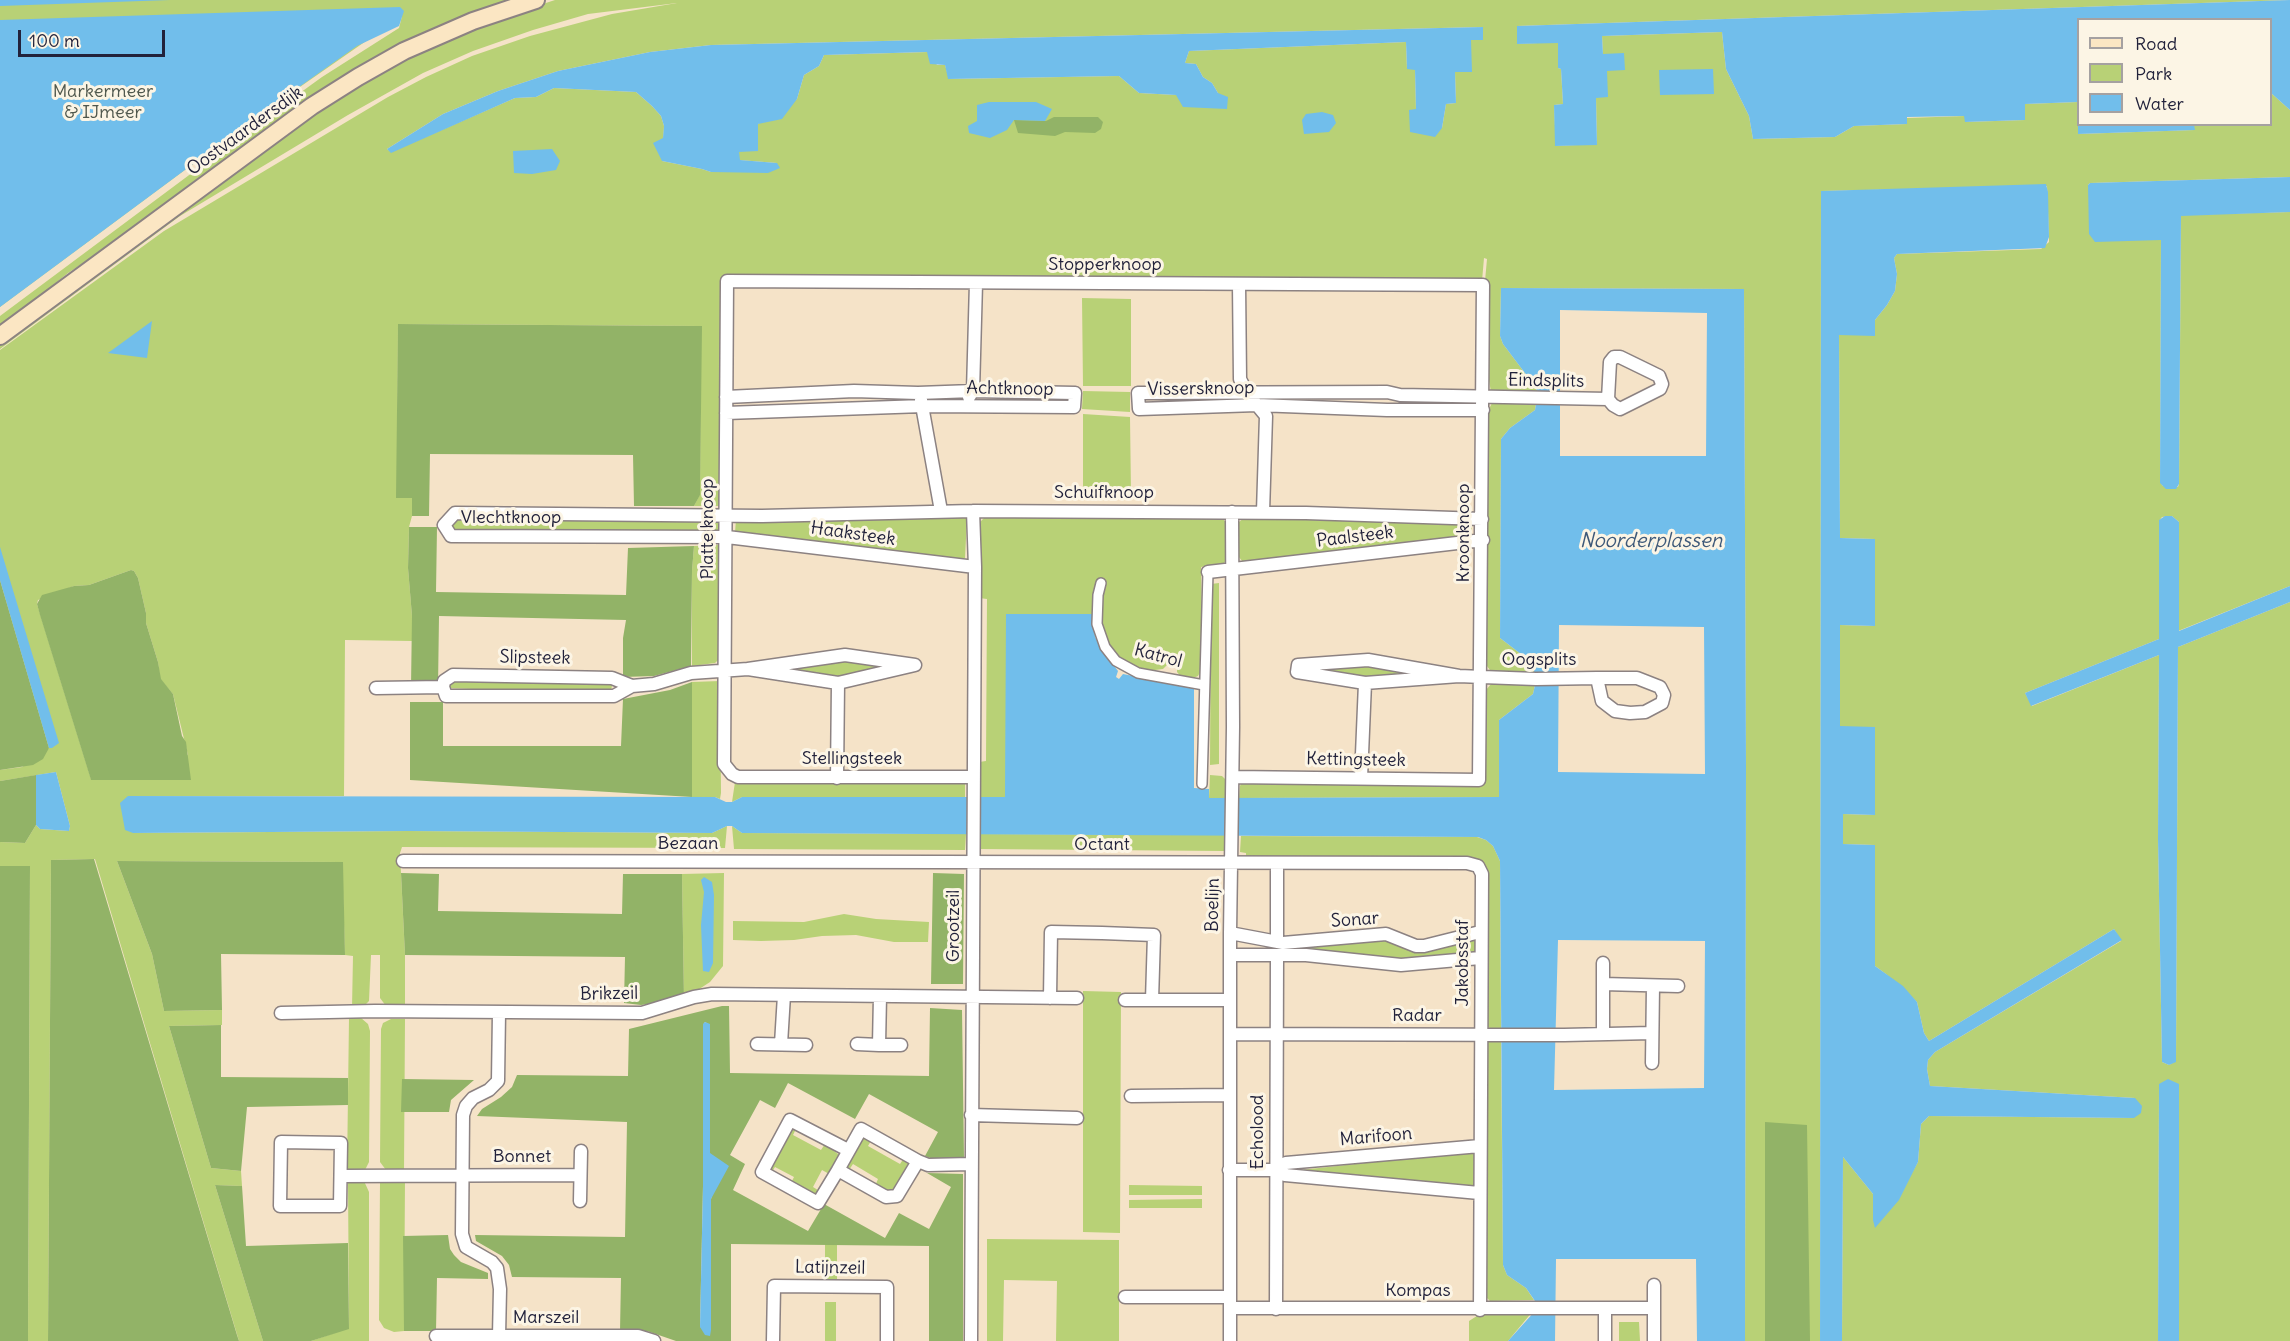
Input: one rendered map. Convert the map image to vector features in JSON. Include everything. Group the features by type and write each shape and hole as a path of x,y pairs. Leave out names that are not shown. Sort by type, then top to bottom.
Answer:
{"main road":[{"name":"Oostvaardersdijk","path":"0,336 312,106 349,82 404,51 464,25 536,0"}],"street":[{"name":"Stopperknoop","path":"727,281 1483,285"},
{"name":"Platte knoop","path":"727,281 724,764 732,774"},
{"path":"963,406 973,391 976,283"},
{"path":"1239,284 1240,379 1247,393 1266,416 1263,512"},
{"name":"Kroonknoop","path":"1479,780 1482,677 1483,285"},
{"name":"Eindsplits","path":"1614,357 1620,357 1659,376 1662,384 1660,389 1620,409 1608,399 1610,362 1614,357"},
{"name":"Achtknoop","path":"726,397 854,391 1075,393 1074,407 924,406 726,413"},
{"name":"Vissersknoop","path":"1387,392 1483,404 1387,410 1257,405 1139,408 1138,393 1387,392"},
{"path":"918,393 924,406 941,511"},
{"name":"Eindsplits","path":"1483,404 1537,399 1608,399"},
{"name":"Schuifknoop","path":"725,515 973,510 1263,512 1482,519"},
{"name":"Grootzeil","path":"971,1341 975,567 973,510"},
{"name":"Boelijn","path":"1230,1341 1232,512"},
{"name":"Vlechtknoop","path":"725,515 455,513 444,525 451,536 727,537"},
{"name":"Haaksteek","path":"727,537 975,567"},
{"name":"Paalsteek","path":"1232,570 1483,540"},
{"name":"Katrol","path":"1202,784 1208,572 1232,570"},
{"name":"Katrol","path":"1101,583 1098,595 1097,624 1105,647 1116,661 1138,673 1204,685"},
{"path":"846,655 915,665 838,683 748,669 846,655"},
{"path":"1368,660 1459,676 1365,683 1297,672 1298,665 1368,660"},
{"name":"Slipsteek","path":"632,686 612,678 453,675 444,681 443,687 446,696 614,696 632,686 654,684 691,673 748,669"},
{"name":"Oogsplits","path":"1459,676 1536,679 1560,678 1597,678 1637,678 1660,687 1664,695 1662,703 1645,712 1616,711 1602,701 1597,678"},
{"path":"837,778 838,683"},
{"path":"1361,778 1365,683"},
{"name":"Slipsteek","path":"376,688 443,687"},
{"name":"Stellingsteek","path":"732,774 738,777 973,782"},
{"name":"Kettingsteek","path":"1232,783 1361,778 1479,780"},
{"name":"Bezaan","path":"403,861 973,863"},
{"name":"Octant","path":"973,863 1231,863"},
{"name":"Jakobsstaf","path":"1231,863 1467,864 1478,866 1482,874 1480,958 1487,1034 1480,1146 1480,1310"},
{"name":"Echolood","path":"1276,1309 1277,863"},
{"path":"1050,998 1051,932 1154,935 1152,1000"},
{"name":"Sonar","path":"1230,955 1277,948 1298,942 1386,934 1416,946 1424,946 1480,932"},
{"name":"Sonar","path":"1230,933 1306,955 1401,965 1480,958"},
{"path":"1603,963 1603,1034"},
{"path":"1604,984 1677,986"},
{"path":"1652,1063 1653,986"},
{"name":"Brikzeil","path":"281,1013 642,1013 694,997 712,994 1077,998"},
{"path":"781,1044 784,995"},
{"path":"879,1045 880,996"},
{"path":"1125,1000 1230,1000"},
{"path":"499,1013 498,1081 496,1085 473,1098 466,1106 463,1115 463,1240 466,1247 473,1253 492,1262 497,1268 500,1289 499,1336"},
{"name":"Radar","path":"1231,1035 1652,1033"},
{"path":"757,1044 806,1045"},
{"path":"857,1044 901,1045"},
{"path":"1131,1096 1230,1095"},
{"path":"971,1115 1077,1118"},
{"path":"848,1150 790,1120 762,1172 818,1203 861,1129 928,1165 971,1164"},
{"path":"281,1142 341,1143 341,1176 340,1206 280,1206 281,1142"},
{"name":"Marifoon","path":"1276,1170 1286,1163 1480,1146"},
{"path":"580,1201 581,1151"},
{"path":"837,1170 886,1197 897,1196 918,1161"},
{"name":"Marifoon","path":"1229,1170 1276,1170 1285,1175 1479,1193"},
{"name":"Bonnet","path":"341,1176 580,1175"},
{"path":"1653,1341 1654,1285"},
{"name":"Latijnzeil","path":"773,1341 774,1286 887,1287 887,1341"},
{"path":"1125,1297 1230,1303"},
{"name":"Kompas","path":"1230,1303 1276,1309 1654,1308"},
{"path":"1605,1308 1605,1341"},
{"name":"Marszeil","path":"436,1336 638,1336 654,1341"}],"green space":[{"name":"Markermeer & IJmeer","path":"0,0 518,0 457,22 68,273 0,328 0,316 322,77 399,28 402,16 251,121 0,307"},
{"path":"555,0 2290,0 1517,26 1517,44 1558,42 1558,68 1561,69 1563,104 1554,105 1556,146 1597,144 1596,98 1607,70 1624,70 1603,54 1602,36 1722,32 1726,69 1749,116 1753,139 1835,137 1854,126 1907,124 1907,118 1965,116 1965,122 2025,120 2025,104 2077,102 2078,134 2194,130 2194,126 2272,126 2272,94 2290,110 2290,177 2090,183 2088,185 2161,240 2160,482 2163,486 2178,487 2179,484 2181,215 2290,212 2290,586 2178,631 2179,522 2172,516 2162,517 2159,521 2159,639 2025,693 2032,706 2159,655 2158,839 2162,1062 2169,1065 2176,1061 2178,647 2290,602 2290,1341 2179,1341 2179,1084 2159,1085 2158,1341 1842,1341 1843,1157 1873,1194 1873,1220 1910,1176 1918,1162 1921,1124 1929,1116 2134,1118 2135,1098 1930,1086 1927,1069 1928,1060 1935,1052 2121,941 2114,929 1929,1041 1924,1033 1917,1002 1875,966 1875,845 1843,844 1843,814 1875,815 1840,726 1840,625 1875,626 1875,539 1840,538 1839,335 1875,320 1887,305 1895,291 1897,274 1894,258 1897,254 2041,249 2049,242 2047,186 1821,191 1820,1341 1745,1341 1744,289 1501,288 1500,336 1503,344 1538,392 1491,392 1489,380 1486,380 1485,281 1487,259 1484,258 1482,281 724,279 723,506 694,506 700,494 701,326 398,324 397,498 412,498 408,568 412,641 345,640 344,796 128,796 133,833 408,831 712,833 727,826 725,848 402,847 400,853 405,1008 386,1006 380,998 380,955 371,955 369,1001 364,1006 352,1008 353,956 345,955 342,862 117,861 152,954 164,1011 222,1010 222,1025 169,1026 211,1168 241,1171 242,1186 215,1185 263,1341 239,1341 95,859 51,860 48,1341 28,1341 30,867 0,866 0,842 25,843 36,825 40,829 69,831 70,826 56,772 0,781 0,770 22,767 49,748 0,580 0,350 164,231 388,97 426,77 472,56 530,36 612,14 677,3 588,14 473,51 423,73 348,115 180,216 0,349 0,342 313,111 424,49 476,26","holes":["1483,27 1483,40 1471,40 1455,72 1456,103 1446,104 1442,128 1409,110 1416,110 1415,69 1407,69 1406,42 1189,51 1185,63 1196,64 1203,77 1212,83 1218,93 1176,95 1139,93 1119,76 949,79 945,65 937,65 928,52 824,55 819,66 804,75 797,99 758,124 739,151 739,160 777,163 711,172 662,161 664,126 661,116 636,92 554,88 536,97 515,98 391,152 387,149 443,114 498,91 558,71 650,52 711,45","131,570 138,578 160,679 173,694 188,755 91,779 37,604 38,600 74,586 89,585"]},
{"path":"1054,117 1098,117 1103,122 1101,129 1095,133 1065,132 1055,136 1018,133 1014,120 1046,121"},
{"path":"1082,298 1131,299 1131,386 1083,386"},
{"path":"398,324 702,326 700,495 694,506 634,506 633,455 430,454 429,516 412,516 412,498 396,498"},
{"path":"1083,391 1130,392 1130,412 1082,409"},
{"path":"1492,403 1536,404 1535,410 1510,428 1501,439 1500,638 1530,661 1534,666 1534,672 1492,673 1487,666 1487,413"},
{"path":"1083,414 1130,417 1131,494 1083,494"},
{"path":"960,514 967,518 965,558 961,560 735,533 736,519"},
{"path":"987,515 1218,515 1226,522 1227,559 1224,563 1201,567 1203,667 1198,676 1191,679 1182,678 1177,672 1177,666 1167,665 1163,669 1147,671 1133,667 1115,656 1093,614 1006,614 1006,797 978,797 979,762 986,761 987,599 979,598 980,522"},
{"path":"1246,516 1472,523 1471,536 1243,562 1238,556 1238,523"},
{"path":"457,517 716,519 722,522 721,531 718,533 456,532 452,526 452,520"},
{"path":"409,527 437,527 436,592 626,595 628,548 694,546 691,666 654,676 623,677 623,638 626,620 439,616 438,687 411,687 412,616 408,568"},
{"path":"718,545 720,548 720,658 715,663 692,666 694,546"},
{"path":"131,570 138,578 146,623 161,679 173,694 182,736 186,742 191,780 91,780 40,615 37,604 42,595 74,586 89,585"},
{"path":"0,580 49,748 43,759 33,765 0,770"},
{"path":"1219,583 1219,764 1210,765 1211,584"},
{"path":"845,659 901,666 834,680 766,669"},
{"path":"1368,664 1433,674 1371,680 1302,668"},
{"path":"455,680 610,683 612,686 611,690 593,694 448,688 449,684"},
{"path":"720,681 720,799 692,797 692,682"},
{"path":"692,682 692,797 410,780 410,702 443,702 443,746 621,746 623,699 670,690"},
{"path":"1491,684 1535,685 1533,694 1499,720 1500,797 1239,798 1242,782 1484,783 1486,780 1486,690"},
{"path":"36,775 36,825 25,843 0,842 0,781"},
{"path":"1210,775 1222,776 1226,780 1227,798 1209,798"},
{"path":"965,781 965,797 742,797 732,802 735,782"},
{"path":"732,826 742,833 966,834 965,850 734,849"},
{"path":"979,834 1224,835 1224,851 979,849"},
{"path":"1241,836 1477,837 1486,840 1493,846 1500,861 1501,1028 1491,1029 1487,1026 1483,864 1246,859 1246,853 1240,852"},
{"path":"94,859 239,1341 48,1341 51,860"},
{"path":"117,861 343,862 345,955 221,954 222,1010 164,1011 152,954"},
{"path":"0,866 30,866 28,1341 0,1341"},
{"path":"401,873 439,874 438,911 622,914 623,874 682,874 684,999 641,1005 624,1003 625,957 405,955"},
{"path":"724,873 723,966 710,982 684,999 682,874"},
{"path":"933,873 964,874 963,984 931,984"},
{"path":"844,914 876,919 929,922 928,942 894,942 856,935 794,940 733,940 733,921 804,922"},
{"path":"1384,939 1398,942 1476,939 1475,956 1402,962 1284,953 1284,946"},
{"path":"1083,991 1121,992 1120,1233 1083,1232"},
{"path":"729,1006 730,1073 929,1076 930,1008 962,1010 964,1159 933,1159 925,1156 938,1132 869,1094 855,1119 788,1083 775,1108 760,1100 730,1155 745,1164 733,1190 808,1231 824,1204 885,1238 899,1213 929,1229 951,1187 927,1173 963,1174 963,1341 929,1341 929,1246 731,1244 731,1341 676,1341 647,1331 620,1331 621,1278 512,1277 509,1265 502,1256 476,1241 475,1235 625,1237 627,1122 477,1116 482,1109 512,1087 517,1075 628,1076 629,1029","holes":["705,1022 710,1025 710,1153 713,1192 711,1199 711,1330 700,1327 703,1025"]},
{"path":"349,1018 361,1018 368,1024 370,1031 369,1162 365,1170 358,1171 347,1171"},
{"path":"391,1019 405,1019 404,1171 386,1170 380,1162 381,1029 383,1023"},
{"path":"221,1025 221,1077 348,1078 348,1105 247,1107 241,1171 211,1168 169,1026"},
{"path":"1490,1039 1501,1039 1503,1265 1507,1275 1526,1288 1534,1300 1490,1301 1486,1297 1486,1043"},
{"path":"402,1079 474,1080 451,1100 449,1112 401,1112"},
{"path":"1765,1122 1807,1125 1810,1341 1765,1341"},
{"path":"791,1129 796,1129 793,1135 821,1150 825,1144 838,1154 838,1162 831,1175 822,1170 813,1187 821,1192 819,1195 814,1195 791,1183 794,1177 775,1167 772,1172 770,1170"},
{"path":"863,1136 872,1139 868,1146 900,1164 904,1158 910,1162 893,1192 887,1192 875,1186 878,1179 853,1164 849,1170 847,1165"},
{"path":"1472,1151 1475,1155 1476,1183 1474,1188 1292,1171"},
{"path":"405,1179 404,1331 394,1332 384,1328 379,1320 380,1182"},
{"path":"348,1180 364,1181 369,1192 369,1341 311,1341 349,1328"},
{"path":"215,1185 242,1186 246,1246 348,1243 349,1329 311,1341 263,1341"},
{"path":"1129,1185 1202,1186 1202,1195 1129,1195"},
{"path":"1202,1199 1202,1208 1129,1208 1129,1200"},
{"path":"448,1235 450,1249 454,1255 461,1262 488,1273 488,1279 437,1278 436,1331 404,1331 403,1236"},
{"path":"987,1239 1119,1240 1119,1341 1056,1341 1057,1281 1004,1280 1003,1341 987,1341"},
{"path":"825,1244 837,1244 837,1282 825,1282"},
{"path":"825,1302 836,1302 836,1341 825,1341"},
{"path":"1533,1311 1508,1341 1469,1341 1469,1321 1480,1314"},
{"path":"1619,1322 1639,1322 1640,1341 1619,1341"}],"water":[{"path":"0,0 170,0 0,6"},
{"path":"2290,0 2290,110 2272,94 2272,18 2077,18 2077,102 2025,104 2025,120 1965,122 1964,116 1907,117 1907,124 1854,126 1835,137 1753,139 1749,116 1726,69 1722,32 1602,36 1603,54 1624,53 1625,70 1607,71 1608,97 1596,98 1597,145 1555,146 1554,105 1563,104 1561,69 1558,68 1558,43 1517,44 1517,26"},
{"name":"Markermeer & IJmeer","path":"400,7 404,11 399,26 357,46 251,121 0,307 0,20"},
{"path":"1483,27 1483,40 1471,40 1472,72 1455,72 1456,103 1446,104 1442,128 1435,137 1410,132 1409,110 1416,109 1415,70 1407,69 1406,42 1189,51 1185,63 1196,64 1203,77 1212,83 1218,93 1228,97 1227,109 1183,107 1176,95 1139,93 1119,76 948,79 945,65 930,64 927,52 824,55 819,66 804,75 797,99 782,119 758,124 758,151 739,152 740,160 777,163 780,168 768,173 711,172 662,161 653,143 663,138 664,126 661,116 636,92 554,88 536,97 515,98 391,153 387,149 443,114 498,91 558,71 650,52 711,45"},
{"path":"1713,69 1714,94 1660,95 1659,70"},
{"path":"989,102 1036,102 1052,109 1045,121 1014,120 1007,130 990,138 969,133 968,126 977,121 977,105"},
{"path":"1322,112 1333,115 1336,123 1329,132 1304,134 1302,120 1306,114"},
{"path":"2078,126 2194,126 2195,130 2078,134"},
{"path":"552,149 560,161 556,170 532,174 514,173 513,151"},
{"path":"2290,177 2290,212 2181,216 2179,484 2176,489 2166,489 2160,483 2161,240 2095,242 2089,234 2088,185 2090,183"},
{"path":"2046,184 2049,237 2045,248 1897,254 1894,258 1897,274 1895,291 1875,320 1875,336 1839,335 1840,538 1875,539 1875,626 1840,625 1840,726 1875,727 1875,815 1843,814 1843,844 1875,845 1875,966 1903,986 1917,1002 1924,1033 1929,1041 2114,929 2122,940 1935,1052 1928,1060 1930,1086 2135,1098 2142,1106 2141,1113 2134,1118 1929,1116 1921,1124 1918,1162 1899,1200 1875,1228 1873,1194 1843,1157 1842,1341 1820,1341 1821,191"},
{"name":"Noorderplassen","path":"1501,288 1744,289 1745,1341 1697,1341 1696,1259 1556,1259 1555,1341 1508,1341 1535,1311 1535,1301 1526,1288 1507,1275 1503,1265 1500,861 1493,846 1478,837 742,833 732,826 712,833 408,831 133,833 125,830 120,803 128,796 715,797 726,802 742,797 1005,797 1006,614 1093,614 1095,637 1118,671 1116,677 1119,679 1123,674 1194,688 1194,788 1209,789 1209,798 1499,797 1499,720 1533,694 1535,685 1537,685 1537,672 1534,672 1534,666 1500,638 1501,439 1510,428 1535,410 1538,392 1503,344 1500,336","holes":["1560,310 1707,313 1706,456 1560,456","1559,625 1704,627 1705,774 1558,772","1558,940 1705,941 1704,1088 1554,1090"]},
{"path":"152,321 147,358 108,353"},
{"path":"2165,516 2172,516 2179,522 2179,631 2290,586 2290,602 2178,647 2176,1062 2169,1065 2162,1062 2158,839 2159,655 2031,706 2025,693 2159,639 2159,520"},
{"path":"0,547 59,743 52,748 49,748 0,580"},
{"path":"56,772 70,826 69,831 40,829 36,825 36,775"},
{"path":"704,877 712,882 714,895 713,963 709,972 703,971 701,925 704,892 701,880"},
{"path":"705,1022 710,1024 710,1153 729,1166 711,1199 710,1336 705,1335 700,1327 703,1024"},
{"path":"2168,1079 2179,1084 2179,1341 2158,1341 2159,1084"}]}
